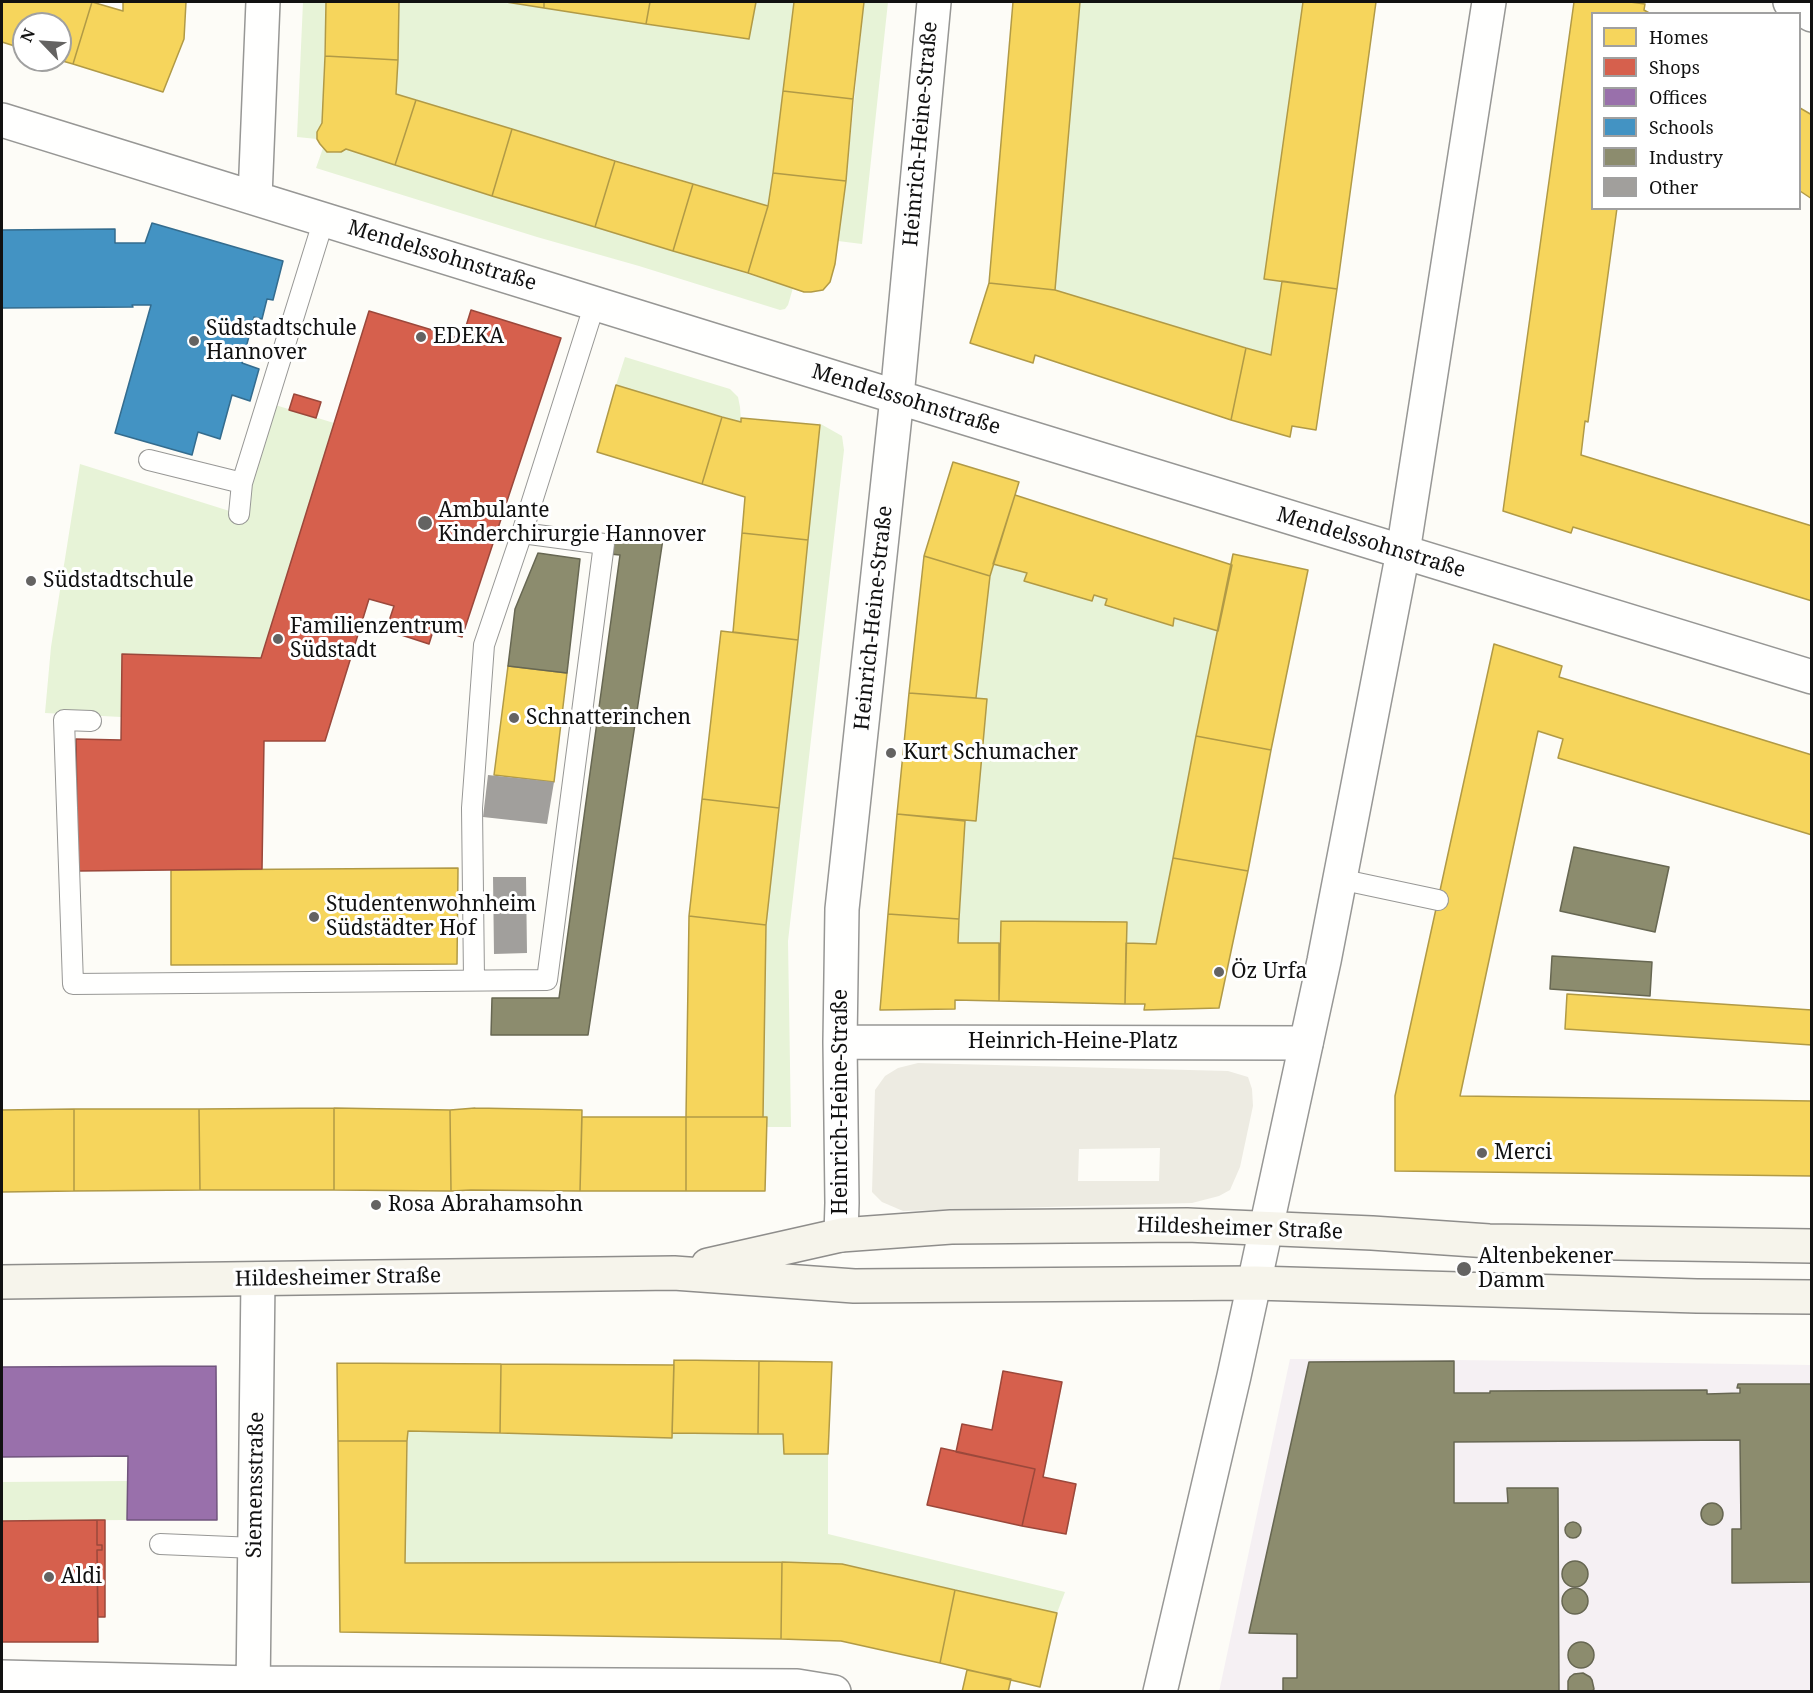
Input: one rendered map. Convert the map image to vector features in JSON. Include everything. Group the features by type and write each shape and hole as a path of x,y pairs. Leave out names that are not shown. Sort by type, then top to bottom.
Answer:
{"main road":[{"name":"Hildesheimer Straße","path":"674,1273 841,1235 951,1227 1187,1226 1372,1233 1489,1241 1812,1246"},
{"name":"Hildesheimer Straße","path":"2,1282 674,1273 854,1286 1255,1282 1697,1296 1812,1297"}],"street":[{"path":"255,197 263,2"},
{"name":"Heinrich-Heine-Straße","path":"841,1235 840,1042 843,909 897,398 934,2"},
{"path":"1160,1692 1267,1229 1403,552 1489,2"},
{"path":"1790,2 1812,15"},
{"name":"Mendelssohnstraße","path":"2,120 897,398 1812,677"},
{"name":"Heinrich-Heine-Platz","path":"840,1042 1306,1043"},
{"name":"Siemensstraße","path":"253,1687 258,1279"},
{"path":"2,1677 253,1687 797,1686 834,1692"}],"lane":[{"path":"239,514 242,483 324,219"},
{"path":"474,979 466,808 484,645 595,303"},
{"path":"149,460 242,483"},
{"path":"91,721 64,720 73,984 546,980 604,544 522,533"},
{"path":"1339,879 1438,900"},
{"path":"160,1544 255,1548"}],"shaded area":[{"path":"918,1063 1228,1071 1248,1077 1252,1089 1253,1106 1240,1167 1230,1190 1219,1196 1192,1203 903,1211 882,1202 872,1192 875,1090 885,1076 898,1068","holes":["1160,1148 1159,1181 1078,1181 1079,1149"]},
{"path":"1290,1359 1811,1365 1811,1691 1219,1692"}],"green space":[{"path":"303,2 326,2 322,123 317,132 317,139 297,137"},
{"path":"399,2 794,2 768,206 396,94"},
{"path":"864,2 888,2 862,244 838,241"},
{"path":"1080,2 1303,2 1264,279 1282,281 1271,355 1055,290"},
{"path":"323,148 327,152 335,153 346,149 793,288 788,305 785,309 780,310 316,168"},
{"path":"625,357 730,389 738,397 741,422 616,385"},
{"path":"272,404 334,423 261,658 122,654 121,717 45,713 51,647 80,464 239,514"},
{"path":"819,423 842,436 844,450 788,941 791,1127 767,1127 767,1117 763,1117 766,925 798,640"},
{"path":"993,564 1027,573 1024,581 1092,601 1094,595 1107,599 1105,606 1172,626 1174,618 1218,631 1156,944 1126,943 1127,922 1001,921 999,943 958,943 965,821 976,821 987,699 976,698"},
{"path":"408,1431 672,1438 672,1433 783,1434 785,1454 828,1454 828,1534 1065,1592 1057,1613 842,1564 782,1562 405,1563"},
{"path":"127,1481 127,1520 2,1521 2,1482"}],"building: Homes":[{"path":"2,2 92,2 73,64 72,12 12,12 12,45 2,42"},
{"path":"92,2 123,11 123,2 186,2 184,39 163,92 73,64"},
{"path":"326,2 399,2 398,60 325,56"},
{"path":"506,2 544,2 544,8"},
{"path":"544,2 650,2 646,24 544,8"},
{"path":"650,2 756,2 749,39 646,24"},
{"path":"794,2 864,2 853,99 783,91"},
{"path":"1013,2 1080,2 1055,290 989,283"},
{"path":"1303,2 1376,2 1337,289 1264,279"},
{"path":"1574,2 1645,4 1644,10 1648,12 1591,12 1591,210 1617,210 1588,422 1585,421 1581,455 1812,526 1812,601 1573,527 1571,533 1503,511"},
{"path":"325,56 398,60 396,94 416,100 395,165 346,149 341,152 327,152 320,144 317,132 322,123"},
{"path":"783,91 853,99 846,181 773,173"},
{"path":"416,100 512,129 492,196 395,165"},
{"path":"1801,109 1812,115 1812,199 1801,192"},
{"path":"512,129 615,161 595,227 492,196"},
{"path":"615,161 693,184 673,251 595,227"},
{"path":"773,173 846,181 835,264 830,282 823,290 804,292 748,273 768,206"},
{"path":"693,184 768,206 748,273 673,251"},
{"path":"1282,281 1337,289 1316,430 1292,426 1290,437 1231,420 1246,348 1271,355"},
{"path":"989,283 1055,290 1246,348 1231,420 1035,355 1033,363 970,343"},
{"path":"616,385 722,417 702,484 597,452"},
{"path":"722,417 741,422 741,418 820,425 808,540 742,533 745,497 702,484"},
{"path":"953,462 1019,482 990,576 924,556"},
{"path":"1015,495 1232,565 1218,631 1174,618 1173,626 1105,605 1107,599 1094,595 1092,601 1024,581 1027,573 993,564"},
{"path":"742,533 808,540 798,640 733,632"},
{"path":"1233,554 1308,570 1271,750 1196,736"},
{"path":"924,556 990,576 976,698 909,693"},
{"path":"721,631 798,640 779,808 702,799"},
{"path":"1494,644 1562,666 1559,677 1812,755 1812,835 1558,758 1563,739 1538,731 1460,1096 1812,1101 1812,1176 1395,1171 1395,1096"},
{"path":"508,666 567,673 554,782 494,775"},
{"path":"909,693 987,699 976,821 897,814"},
{"path":"1196,736 1271,750 1248,871 1173,858"},
{"path":"702,799 779,808 766,925 689,916"},
{"path":"897,814 965,821 959,919 888,914"},
{"path":"1173,858 1248,871 1219,1008 1144,1010 1145,1004 1125,1004 1126,943 1156,944"},
{"name":"Studentenwohnheim Südstädter Hof","path":"458,868 457,964 171,965 171,870"},
{"path":"888,914 959,919 958,943 999,943 999,1001 955,1000 955,1009 880,1010"},
{"path":"689,916 766,925 763,1117 686,1117"},
{"path":"1001,921 1127,922 1125,1004 999,1001"},
{"path":"1567,994 1812,1010 1812,1045 1565,1029"},
{"path":"334,1108 334,1190 200,1190 199,1109"},
{"path":"334,1108 450,1110 451,1191 334,1190"},
{"path":"475,1108 582,1110 580,1191 451,1191 450,1110"},
{"path":"74,1109 199,1109 200,1190 74,1191"},
{"path":"74,1109 74,1191 2,1192 2,1110"},
{"path":"582,1117 686,1117 686,1191 580,1191"},
{"path":"686,1117 767,1117 765,1191 686,1191"},
{"path":"674,1360 759,1361 758,1434 672,1433"},
{"path":"759,1361 832,1362 828,1454 784,1454 783,1434 758,1434"},
{"path":"337,1363 501,1364 500,1433 408,1431 407,1441 338,1441"},
{"path":"501,1364 674,1365 672,1438 500,1433"},
{"path":"338,1441 407,1441 405,1563 782,1562 781,1639 340,1632"},
{"path":"782,1562 842,1564 955,1590 940,1663 841,1641 781,1639"},
{"path":"955,1590 1057,1613 1040,1687 940,1663"},
{"path":"967,1670 1011,1679 1008,1692 962,1692"}],"building: Shops":[{"path":"471,310 561,338 462,637 434,628 429,644 386,630 394,606 369,599 325,741 264,741 262,869 78,871 76,739 121,740 122,654 261,658 369,311 462,339"},
{"path":"294,394 321,402 316,418 289,410"},
{"path":"1003,1371 1062,1382 1043,1477 1076,1484 1066,1534 1022,1526 1035,1469 956,1452 962,1424 992,1430"},
{"path":"941,1448 1035,1469 1022,1526 927,1505"},
{"name":"Aldi","path":"97,1520 97,1545 102,1545 102,1550 97,1550 98,1642 2,1642 2,1521"},
{"path":"97,1520 105,1520 105,1617 98,1617 97,1550 102,1550 102,1545 97,1545"}],"building: Offices":[{"path":"216,1366 217,1520 127,1520 128,1456 2,1457 2,1367"}],"building: Schools":[{"name":"Südstadtschule Hannover","path":"152,223 283,261 273,300 267,299 262,319 254,317 242,363 259,369 250,401 232,395 220,439 198,432 192,455 115,433 151,305 2,308 2,230 115,229 115,243 145,243"}],"building: Industry":[{"path":"613,532 663,539 588,1035 491,1035 492,998 559,998 620,555 610,554"},
{"path":"538,553 580,559 567,673 508,666 515,609"},
{"path":"1574,847 1669,867 1655,932 1560,911"},
{"path":"1552,956 1652,962 1650,996 1550,989"},
{"path":"1454,1361 1454,1393 1707,1390 1707,1394 1740,1393 1740,1388 1737,1388 1738,1384 1812,1384 1812,1582 1732,1583 1732,1529 1741,1529 1740,1440 1454,1442 1454,1503 1508,1503 1507,1488 1558,1488 1559,1692 1283,1692 1283,1678 1297,1678 1297,1634 1249,1633 1309,1362"},
{"path":"1708,1503 1716,1503 1723,1510 1723,1518 1716,1525 1708,1525 1701,1518 1701,1510"},
{"path":"1570,1522 1576,1522 1581,1530 1579,1536 1570,1538 1565,1533 1565,1527"},
{"path":"1575,1561 1584,1565 1588,1574 1584,1583 1575,1587 1566,1583 1562,1574 1566,1565"},
{"path":"1575,1588 1584,1592 1588,1601 1584,1610 1575,1614 1566,1610 1562,1601 1566,1592"},
{"path":"1581,1642 1590,1646 1594,1655 1590,1664 1581,1668 1572,1664 1568,1655 1572,1646"},
{"path":"1583,1673 1592,1680 1594,1689 1592,1692 1568,1692 1570,1677"}],"building: Other":[{"path":"488,775 554,782 547,824 483,817"},
{"path":"493,877 526,877 527,953 494,954"}],"place":[{"name":"EDEKA","path":"421,337"},
{"name":"Südstadtschule Hannover","path":"194,341"},
{"name":"Ambulante Kinderchirurgie Hannover","path":"425,523"},
{"name":"Südstadtschule","path":"31,581"},
{"name":"Familienzentrum Südstadt","path":"278,639"},
{"name":"Schnatterinchen","path":"514,718"},
{"name":"Kurt Schumacher","path":"891,753"},
{"name":"Studentenwohnheim Südstädter Hof","path":"314,917"},
{"name":"Öz Urfa","path":"1219,972"},
{"name":"Merci","path":"1482,1153"},
{"name":"Rosa Abrahamsohn","path":"376,1205"},
{"name":"Altenbekener Damm","path":"1464,1269"},
{"name":"Aldi","path":"49,1577"}]}
